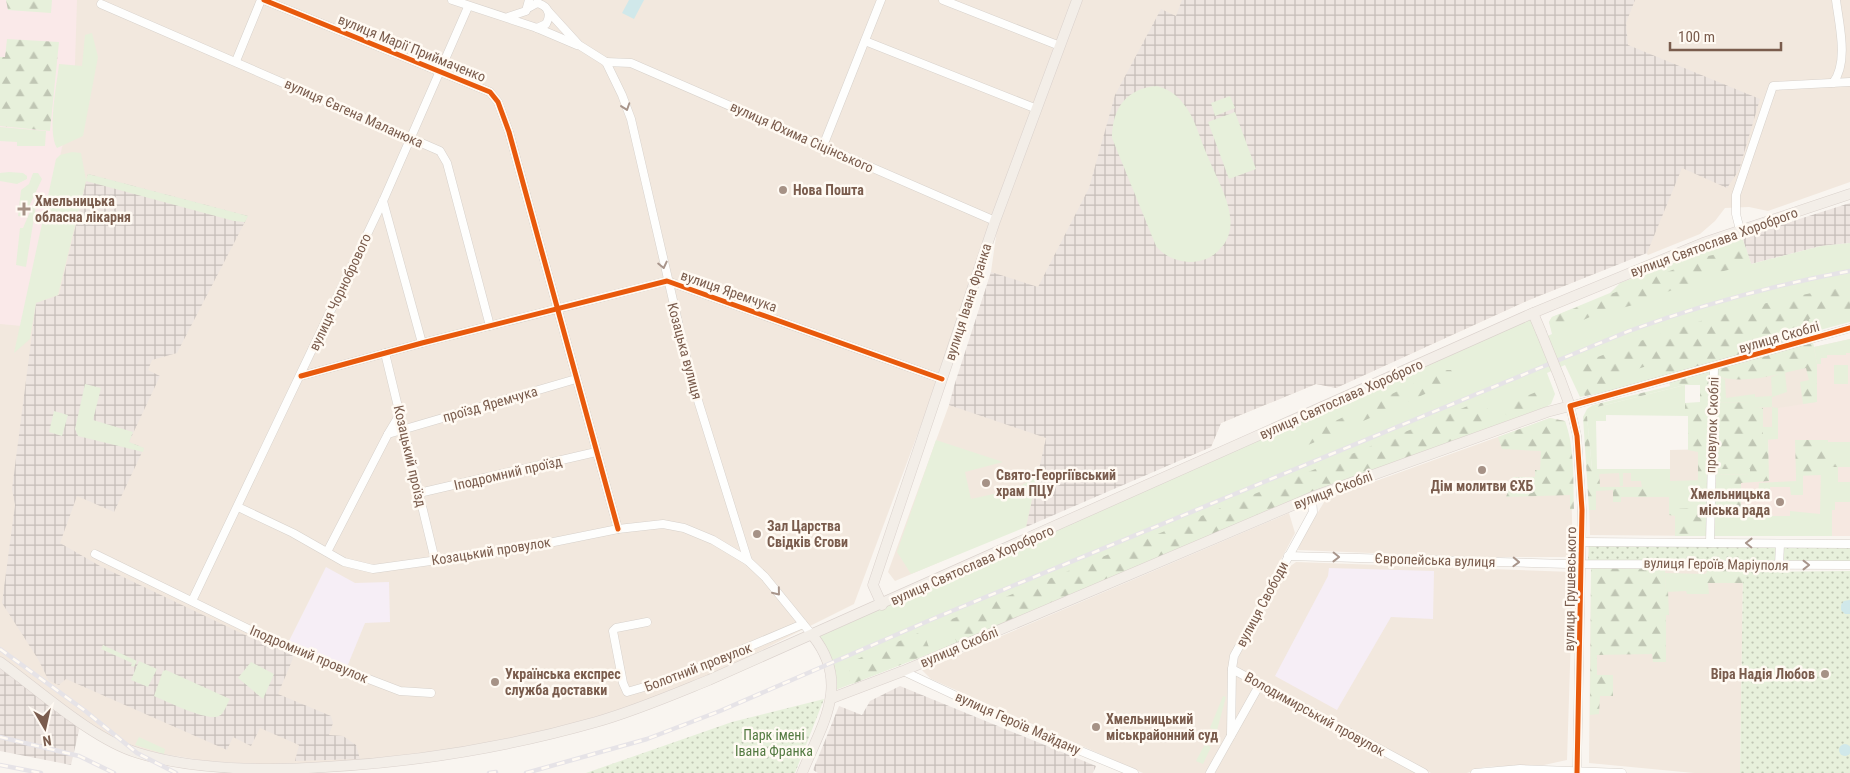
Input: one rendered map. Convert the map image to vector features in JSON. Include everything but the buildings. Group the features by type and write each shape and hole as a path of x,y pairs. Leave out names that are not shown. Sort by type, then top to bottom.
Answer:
{"main road":[{"name":"вулиця Івана Франка","path":"882,605 873,585 995,221 1078,0"},
{"name":"вулиця Святослава Хороброго","path":"0,662 66,711 121,746 137,753 238,768 273,769 380,763 496,746 596,722 709,680 813,636 1533,313 1740,230 1850,194"},
{"name":"вулиця Грушевського","path":"1533,313 1570,406"},
{"name":"вулиця Скоблі","path":"832,698 903,671 1312,497 1547,412 1570,406"},
{"path":"802,773 832,698 831,671 813,636"}],"street":[{"path":"236,61 263,0"},
{"name":"вулиця Марії Приймаченко","path":"263,0 490,92 498,102 509,132 556,310 618,529"},
{"path":"452,0 468,7 506,17 579,45 606,62"},
{"path":"823,146 881,0"},
{"path":"943,0 1060,46"},
{"path":"1833,83 1838,76 1841,50 1836,0"},
{"path":"506,17 520,14 528,6 537,3 546,6 579,45"},
{"name":"вулиця Євгена Маланюка","path":"101,4 440,151 447,163 490,326"},
{"path":"528,6 526,21 534,27"},
{"path":"534,27 546,24 549,18 546,6"},
{"name":"вулиця Чорнобрового","path":"192,601 301,376 382,201 468,7"},
{"path":"865,41 1037,109"},
{"name":"вулиця Юхима Сіцінського","path":"606,62 632,63 995,221"},
{"name":"Козацька вулиця","path":"606,62 622,94 630,119 691,378 748,561 813,636"},
{"path":"1740,230 1736,214 1736,195 1773,86 1850,82"},
{"path":"382,201 422,343"},
{"name":"вулиця Яремчука","path":"301,376 422,343 667,281 942,379"},
{"name":"вулиця Скоблі","path":"1570,406 1850,328"},
{"name":"Козацький проїзд","path":"385,353 435,560"},
{"name":"провулок Скоблі","path":"1710,543 1714,367"},
{"name":"проїзд Яремчука","path":"388,434 576,379"},
{"name":"вулиця Грушевського","path":"1570,406 1577,436 1582,542 1577,772"},
{"path":"326,552 400,414"},
{"name":"Іподромний проїзд","path":"419,493 596,452"},
{"name":"вулиця Свободи","path":"1210,773 1231,736 1232,669 1239,644 1313,512 1312,497"},
{"name":"Козацький провулок","path":"238,507 344,562 373,569 524,548 618,529 663,524 684,528 713,540 748,561"},
{"name":"вулиця Героїв Маріуполя","path":"1582,542 1850,544"},
{"path":"1779,565 1780,544"},
{"name":"Іподромний провулок","path":"95,554 285,647 400,691 431,693"},
{"name":"Європейська вулиця","path":"1288,556 1582,563"},
{"name":"вулиця Героїв Маріуполя","path":"1582,563 1850,565"},
{"name":"Болотний провулок","path":"646,622 616,628 613,631 623,683 627,692 672,679 803,624"},
{"name":"Володимирський провулок","path":"1232,669 1424,773"},
{"name":"вулиця Героїв Майдану","path":"903,671 1018,725 1134,773"},
{"path":"1231,736 1260,684"},
{"path":"1475,773 1520,768 1622,773"}],"shaded area":[{"path":"0,0 1074,0 939,377 854,604 708,677 595,719 537,734 458,749 380,760 290,766 206,761 145,751 115,739 84,720 0,658"},
{"name":"Хмельницька обласна лікарня","path":"0,0 77,0 74,94 22,326 0,324"},
{"path":"1081,0 1850,0 1850,182 1768,211 1749,207 1725,208 1715,221 1700,234 1648,255 1646,253 1529,300 1336,388 1316,384 1221,423 1211,447 895,581 888,572 949,405 991,272 998,222"},
{"path":"1182,0 1635,0 1626,23 1628,45 1760,99 1739,170 1727,188 1682,168 1647,253 1529,300 1336,388 1316,384 1221,423 1211,447 1026,527 1046,438 949,405 955,383 991,272 1038,287 1089,188 1115,95 1161,9 1176,16"},
{"path":"88,174 248,216 177,353 152,360 148,370 160,376 129,442 144,448 114,512 77,496 60,543 100,566 245,635 294,656 278,694 331,716 333,723 329,735 343,736 356,745 360,759 295,761 299,745 260,728 251,746 233,737 227,750 66,679 59,685 49,681 38,659 2,603 15,505 12,489 36,303 59,295"},
{"path":"1850,203 1850,243 1821,246 1751,264 1742,237"},
{"path":"1850,339 1850,536 1710,536 1710,469 1769,468 1768,439 1778,439 1778,408 1817,402 1814,347"},
{"path":"1814,347 1817,402 1768,440 1769,468 1710,536 1590,535 1588,469 1670,469 1670,450 1711,449 1713,375"},
{"path":"1550,418 1565,421 1570,441 1573,557 1468,557 1298,550 1301,540 1326,499"},
{"path":"1289,513 1295,533 1231,655 1228,668 1228,734 1206,773 1143,773 931,679 922,670"},
{"path":"1296,562 1573,572 1567,760 1544,765 1484,767 1467,773 1431,773 1236,667 1240,651 1285,570"},
{"path":"326,567 355,583 389,582 390,622 365,623 347,667 288,643"},
{"path":"1329,568 1434,571 1433,619 1391,617 1337,710 1275,676 1328,576"},
{"path":"1665,568 1707,568 1707,572 1743,572 1740,773 1694,773 1589,763 1591,573 1665,573"},
{"path":"0,666 80,726 71,765 0,751"},
{"path":"1235,675 1416,773 1215,773 1235,736"},
{"path":"900,686 1096,766 1093,773 818,773 813,770 839,706 862,715 870,701"}],"green space":[{"path":"6,0 52,0 51,13 8,10"},
{"path":"92,33 98,57 83,136 57,148 54,141 53,119 59,64 82,66 85,35"},
{"path":"7,39 59,42 50,131 0,126 0,57 5,57"},
{"path":"1157,86 1177,96 1187,108 1228,204 1230,228 1227,239 1220,249 1201,261 1177,260 1163,253 1156,246 1112,138 1115,118 1123,102 1137,91"},
{"path":"1230,96 1235,108 1215,116 1211,103"},
{"path":"1235,112 1256,169 1229,179 1208,122"},
{"path":"0,127 46,131 45,146 17,146 17,142 0,141"},
{"path":"72,152 81,153 86,180 88,174 248,216 245,222 234,221 86,181 58,295 36,303 30,339 14,353 56,159 60,155"},
{"path":"0,173 23,173 27,176 27,179 17,184 0,181"},
{"path":"33,173 38,173 42,179 24,217 18,216 21,190 29,184"},
{"path":"38,193 26,267 16,265 20,228 23,228"},
{"path":"1742,237 1751,264 1821,246 1850,243 1850,322 1648,381 1580,397 1565,365 1547,373 1555,394 1551,404 1546,407 1287,502 957,643 833,691 818,637 1532,317 1541,339 1552,334 1549,322 1552,317 1610,293 1620,283"},
{"path":"1746,248 1751,264 1720,272 1633,305 1592,316 1553,334 1549,322 1552,317 1708,256"},
{"path":"1850,286 1850,314 1848,309 1809,319 1817,364 1817,402 1803,404 1800,382 1809,380 1806,368 1772,376 1748,379 1725,378 1714,375 1713,403 1751,402 1752,407 1763,408 1763,439 1768,439 1769,481 1741,483 1741,513 1710,511 1710,536 1675,536 1675,516 1669,515 1669,509 1705,508 1705,480 1698,480 1698,452 1688,450 1688,410 1685,410 1685,403 1700,402 1700,385 1685,385 1597,407 1593,405 1670,386 1667,376 1653,364 1619,375 1615,390 1585,396 1573,367 1640,341 1709,319 1815,292","holes":["1711,469 1750,469 1750,474 1711,475"]},
{"path":"1850,339 1850,353 1846,353 1846,355 1827,355 1827,358 1821,358 1821,364 1817,364 1814,347"},
{"path":"1834,365 1848,365 1848,384 1834,384"},
{"path":"1442,370 1451,370 1457,380 1299,449 1289,443"},
{"path":"1785,372 1787,392 1772,397 1772,407 1751,408 1751,402 1712,403 1713,375 1725,379 1726,398 1755,394 1755,397 1772,396 1771,377"},
{"path":"85,384 101,388 93,420 133,432 129,442 144,448 143,452 78,436 75,429"},
{"path":"1685,385 1685,410 1688,410 1688,416 1606,415 1606,421 1596,421 1597,469 1592,469 1587,417 1583,417 1587,409 1593,405 1597,407"},
{"path":"1536,392 1542,402 1539,407 1509,417 1503,412 1502,406"},
{"path":"1475,403 1488,409 1494,426 1287,502 957,643 947,621"},
{"path":"1772,407 1778,408 1778,439 1763,440 1763,427 1772,427"},
{"path":"54,411 68,415 62,436 49,432"},
{"path":"1587,416 1592,469 1599,469 1600,487 1648,487 1648,497 1621,497 1621,502 1613,502 1613,490 1596,491 1596,510 1589,510 1583,417"},
{"path":"1550,418 1565,421 1568,431 1572,453 1574,509 1570,510 1570,495 1506,497 1513,477 1535,477 1535,470 1540,470 1541,451 1502,449 1498,437"},
{"path":"936,440 1003,462 965,472 971,499 1016,489 1037,476 1026,527 911,574 897,552"},
{"path":"1795,440 1828,440 1828,448 1838,448 1838,467 1821,467 1821,475 1796,476"},
{"path":"1828,442 1850,442 1850,467 1838,467 1838,482 1850,482 1850,502 1835,502 1835,510 1832,510 1832,536 1710,536 1710,511 1770,511 1770,516 1790,516 1790,511 1820,514 1821,467 1838,466 1838,448 1828,448"},
{"path":"1599,469 1670,469 1670,481 1705,480 1705,509 1669,509 1669,497 1648,497 1648,488 1642,488 1641,481 1631,481 1631,473 1623,473 1623,486 1620,486 1619,473 1599,474"},
{"path":"1710,469 1750,469 1750,474 1710,475"},
{"path":"1803,475 1803,495 1791,495 1790,487 1770,487 1770,494 1758,494 1759,483 1796,481 1796,476"},
{"path":"1589,544 1850,546 1850,563 1588,560"},
{"path":"1591,567 1665,568 1669,615 1666,615 1666,662 1653,662 1652,654 1597,655 1597,675 1613,675 1613,696 1600,696 1599,714 1590,715"},
{"path":"1707,568 1743,568 1743,583 1707,583"},
{"path":"1850,571 1850,773 1740,773 1743,572"},
{"path":"1707,572 1709,594 1687,594 1686,591 1666,592 1665,573 1705,574"},
{"path":"923,631 931,653 852,684 848,663"},
{"path":"103,645 137,661 134,667 131,666 132,663 101,649"},
{"path":"139,661 157,669 148,687 131,680"},
{"path":"251,662 274,674 263,699 238,678"},
{"path":"166,670 230,699 222,713 214,717 206,716 154,696 163,671"},
{"path":"1223,696 1226,697 1217,730 1210,728"},
{"name":"Парк імені Івана Франка","path":"824,699 795,773 586,773 732,722"},
{"path":"139,737 165,749 164,754 135,745"},
{"path":"1205,744 1211,747 1203,764 1196,761"}],"water":[{"path":"629,0 644,0 634,19 622,13"},
{"path":"1850,600 1850,614 1845,614 1841,610 1841,605 1844,601"},
{"path":"1843,744 1847,744 1851,750 1847,756 1843,756 1839,752 1839,748"}],"railway":[{"path":"526,773 647,739 720,711 935,618 1629,331 1738,296 1850,271"},
{"path":"0,649 84,710 137,753 176,773"},
{"path":"0,737 79,756 114,773"},
{"path":"0,765 41,773"},
{"path":"489,773 496,772"}],"cycle path":[{"path":"264,0 490,92 498,102 509,132 618,529"},
{"path":"301,376 422,343 667,281 942,379"},
{"path":"1577,773 1582,510 1577,436 1570,406 1850,328"}],"place":[{"name":"Нова Пошта","path":"783,190"},
{"name":"Хмельницька обласна лікарня","path":"24,209"},
{"name":"Дім молитви ЄХБ","path":"1482,470"},
{"name":"Свято-Георгіївський храм ПЦУ","path":"986,483"},
{"name":"Хмельницька міська рада","path":"1780,502"},
{"name":"Зал Царства Свідків Єгови","path":"757,534"},
{"name":"Віра Надія Любов","path":"1825,674"},
{"name":"Українська експрес служба доставки","path":"495,682"},
{"name":"Хмельницький міськрайонний суд","path":"1096,727"}]}
